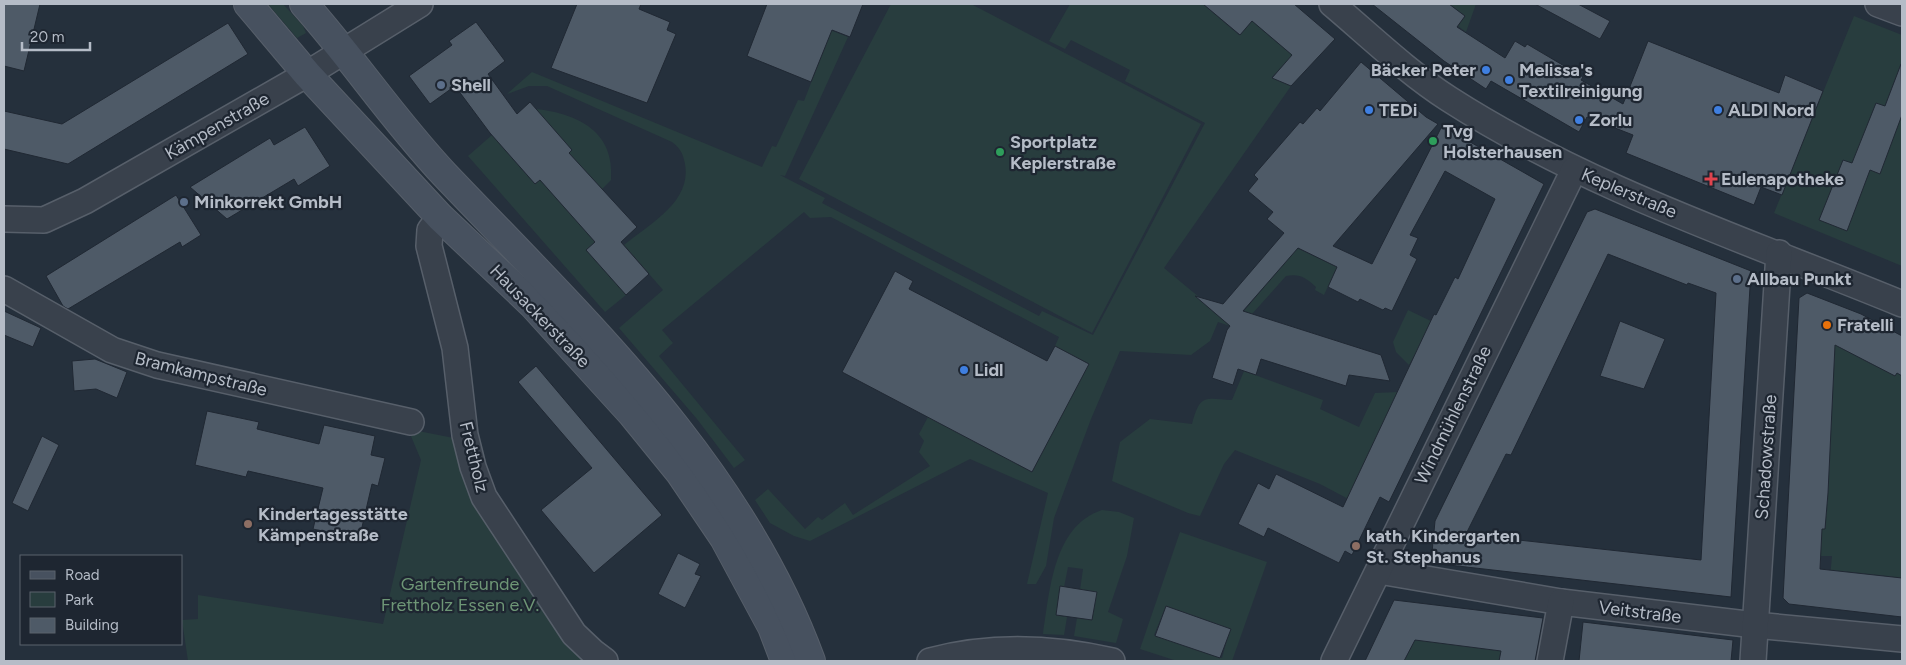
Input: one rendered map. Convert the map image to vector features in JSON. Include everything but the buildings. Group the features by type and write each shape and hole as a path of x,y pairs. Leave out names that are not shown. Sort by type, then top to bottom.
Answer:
{"main road":[{"name":"Hausackerstraße","path":"248,4 307,74 440,217 532,304 632,414 680,473 743,570 772,627 785,661"},
{"name":"Hausackerstraße","path":"304,4 345,50 361,74 444,174 555,289 648,392 698,456 745,524 766,560 796,619 811,661"}],"street":[{"name":"Kämpenstraße","path":"4,219 44,220 86,201 307,74 420,4"},
{"name":"Keplerstraße","path":"1332,4 1414,74 1448,98 1574,170 1902,304"},
{"path":"1878,4 1902,13"},
{"name":"Windmühlenstraße","path":"1334,661 1574,170"},
{"name":"Frettholz","path":"440,217 430,230 429,246 455,348 465,435 473,467 484,498 574,634 592,652 606,661"},
{"name":"Schadowstraße","path":"1754,661 1779,253"},
{"name":"Bramkampstraße","path":"4,289 112,350 157,365 411,422"},
{"name":"Veitstraße","path":"1379,571 1561,602 1902,640"},
{"path":"1550,661 1561,602"},
{"path":"930,661 960,653 996,650 1077,653 1112,661"}],"green space":[{"path":"268,4 283,4 303,26 306,33 297,38"},
{"name":"Sportplatz Keplerstraße","path":"891,4 971,4 1201,124 1092,333 799,179"},
{"path":"1070,4 1203,4 1239,35 1252,21 1280,45 1285,39 1303,73 1284,64 1272,77 1291,86 1164,268 1217,312 1230,326 1218,322 1210,341 1191,355 1120,351 1091,419 1054,518 1046,566 1036,584 1027,584 1048,493 970,459 810,541 794,536 770,523 755,500 768,489 805,529 818,517 822,520 845,503 853,515 930,466 919,452 924,441 919,434 928,417 1032,472 1088,363 1055,346 1059,337 831,217 810,218 804,212 662,330 673,343 659,356 745,460 734,468 697,419 619,328 663,290 624,245 666,211 682,190 685,178 685,164 681,151 672,142 547,86 529,86 507,94 532,72 762,167 772,146 776,147 798,100 804,101 825,47 820,26 848,37 785,176 780,175 825,198 822,203 1039,316 1042,311 1093,335 1205,123 1125,81 1130,70 1071,40 1065,49 1049,41"},
{"path":"1449,4 1476,4 1466,32 1458,26 1465,16"},
{"path":"1854,16 1902,35 1902,61 1885,105 1902,113 1876,103 1867,125 1880,173 1902,115 1902,266 1774,213","holes":["1843,160 1870,170 1847,230 1819,220"]},
{"path":"536,109 566,115 580,121 591,128 600,138 607,149 611,163 611,180 602,189 569,153 572,150"},
{"path":"492,135 535,184 540,180 595,242 626,295 605,312 468,156"},
{"path":"1297,248 1337,267 1324,295 1315,290 1316,287 1302,277 1295,275 1286,276 1252,314 1244,311"},
{"path":"1408,310 1433,322 1409,365 1396,352 1393,342"},
{"path":"1818,337 1846,346 1850,353 1895,376 1897,373 1902,376 1902,578 1841,571 1830,577 1832,556 1818,556 1822,529 1825,529 1833,393"},
{"path":"1244,371 1323,400 1320,409 1359,427 1375,393 1398,392 1354,484 1371,511 1320,484 1235,450 1224,464 1200,516 1188,513 1112,481 1120,442 1150,419 1192,424 1198,407 1205,400 1232,400"},
{"name":"Gartenfreunde Frettholz Essen e.V.","path":"408,429 464,440 596,661 188,661 182,620 198,619 198,595 383,624 421,460"},
{"path":"1102,510 1119,512 1134,518 1127,556 1108,612 1123,619 1116,643 1074,636 1077,618 1092,620 1096,593 1080,590 1083,569 1068,567 1064,587 1060,587 1056,615 1067,617 1064,635 1043,634 1052,580 1064,545 1073,530 1086,518"},
{"path":"1180,532 1267,562 1232,661 1177,661 1140,649","holes":["1166,606 1230,629 1222,658 1154,635"]},
{"path":"1415,640 1502,646 1499,661 1404,661"}],"place":[{"name":"Bäcker Peter","path":"1486,70"},
{"name":"Melissa's Textilreinigung","path":"1509,80"},
{"name":"Shell","path":"441,85"},
{"name":"TEDi","path":"1369,110"},
{"name":"ALDI Nord","path":"1718,110"},
{"name":"Zorlu","path":"1579,120"},
{"name":"Tvg Holsterhausen","path":"1433,141"},
{"name":"Sportplatz Keplerstraße","path":"1000,152"},
{"name":"Eulenapotheke","path":"1711,179"},
{"name":"Minkorrekt GmbH","path":"184,202"},
{"name":"Allbau Punkt","path":"1737,279"},
{"name":"Fratelli","path":"1827,325"},
{"name":"Lidl","path":"964,370"},
{"name":"Kindertagesstätte Kämpenstraße","path":"248,524"},
{"name":"kath. Kindergarten St. Stephanus","path":"1356,546"}]}
